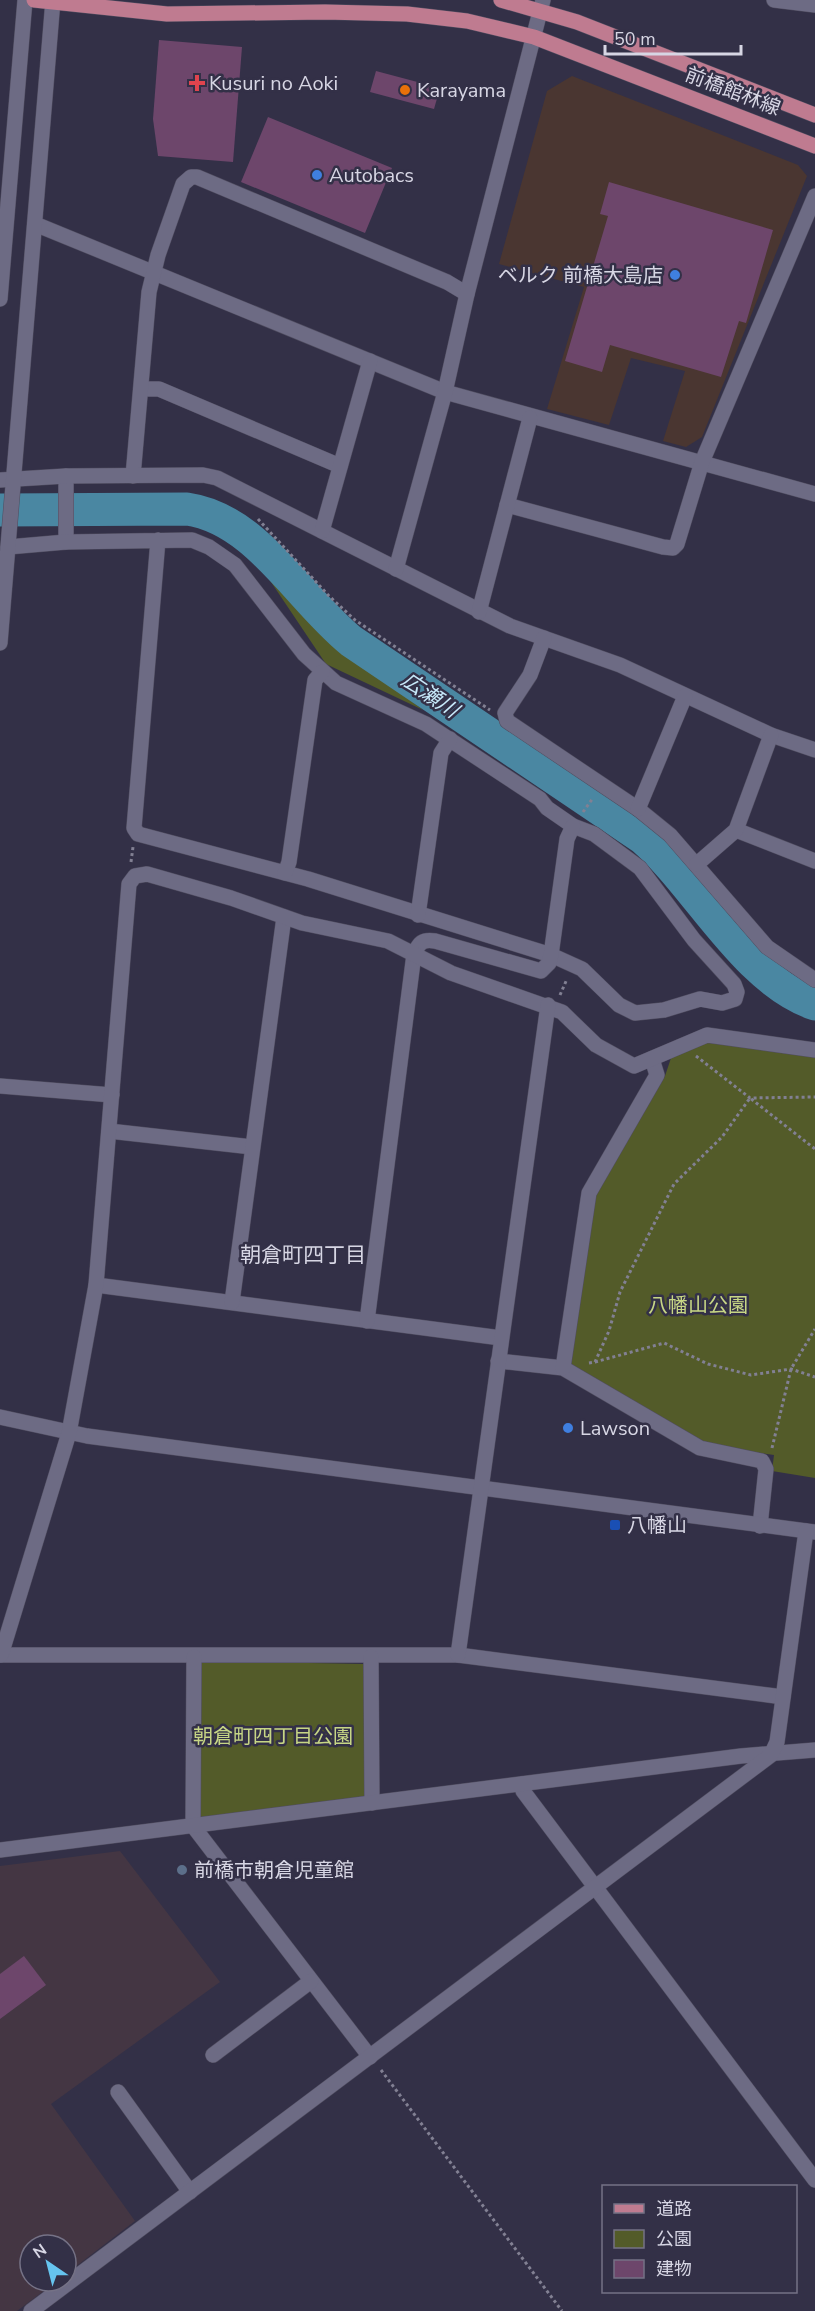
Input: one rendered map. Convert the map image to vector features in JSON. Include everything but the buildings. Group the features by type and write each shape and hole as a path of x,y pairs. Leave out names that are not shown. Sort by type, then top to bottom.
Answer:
{"main road":[{"name":"前橋館林線","path":"34,0 167,14 407,14 467,21 534,37 815,146"},
{"name":"前橋館林線","path":"501,0 542,5 815,115"}],"street":[{"path":"0,299 4,209 25,0"},
{"path":"774,0 815,5"},
{"path":"0,643 9,530 8,484 35,224 53,1"},
{"path":"396,569 445,392 467,294 542,5"},
{"path":"133,476 149,292 183,184 191,177 197,177 447,282 467,294"},
{"path":"507,506 663,548 673,548 681,540 702,462 815,196"},
{"path":"35,224 445,392 531,418 815,494"},
{"path":"322,531 370,361"},
{"path":"141,389 159,389 340,466"},
{"path":"479,612 531,418"},
{"path":"8,484 66,476 203,475 217,478 479,612 620,665 771,735 815,750"},
{"path":"66,476 66,536"},
{"path":"8,547 66,536 192,540 222,554 235,565 304,654 322,672 353,693 406,714 450,739 540,799 547,808 594,834 640,868 694,940 734,984 737,992 735,999 728,1002 700,999 664,1010 635,1013 619,1005 582,969 551,955 285,873 144,837 134,828 158,540"},
{"path":"544,638 530,675 504,717 638,809 670,836 697,864 726,902 767,947 815,980"},
{"path":"285,873 289,862 315,680 322,672"},
{"path":"638,809 685,696"},
{"path":"697,864 736,830 771,735"},
{"path":"418,915 441,753 450,739"},
{"path":"367,1321 414,954 418,945 427,940 534,971 545,968 551,955 567,839 575,823"},
{"path":"736,830 815,861"},
{"path":"783,1697 458,1656 0,1655 69,1433 96,1285 129,884 135,876 147,874 284,916 380,938 451,973 552,1004 596,1045 629,1064 637,1065 706,1035 815,1050"},
{"path":"232,1302 284,916"},
{"path":"458,1656 501,1338 552,1004"},
{"path":"563,1368 590,1193 657,1075 652,1059"},
{"path":"0,1086 112,1095"},
{"path":"109,1131 252,1147"},
{"path":"96,1285 501,1338"},
{"path":"498,1361 563,1368 700,1448 758,1460 765,1464 760,1526"},
{"path":"0,1417 69,1433 482,1490 811,1532 777,1742 771,1755 31,2311"},
{"path":"194,1657 193,1826 370,2057"},
{"path":"371,1657 372,1803"},
{"path":"0,1850 741,1756 815,1750"},
{"path":"522,1784 523,1791 815,2180"},
{"path":"213,2055 311,1981"},
{"path":"118,2092 190,2192"}],"path":[{"path":"257,517 329,596 355,620 496,715 504,717"},
{"path":"575,823 594,797"},
{"path":"129,884 134,828"},
{"path":"552,1004 571,970"},
{"path":"682,1045 815,1149"},
{"path":"750,1098 815,1097"},
{"path":"594,1362 609,1330 620,1292 674,1184 722,1137 750,1098"},
{"path":"765,1464 771,1449 791,1369 815,1329"},
{"path":"563,1368 664,1343 708,1364 751,1375 791,1369 815,1377"},
{"path":"370,2057 562,2311"}],"shaded area":[{"path":"572,76 798,165 807,176 702,437 686,447 663,441 685,371 631,358 609,425 547,409 584,287 499,264 547,91"},
{"path":"120,1851 220,1982 51,2104 135,2221 78,2265 78,2233 18,2233 18,2293 41,2293 17,2311 0,2311 0,1866"}],"green space":[{"path":"269,579 348,653 423,710 326,664"},
{"name":"八幡山公園","path":"706,1041 815,1055 815,1478 772,1471 774,1455 702,1445 573,1370 570,1363 596,1195 665,1076 671,1058"},
{"name":"朝倉町四丁目公園","path":"199,1661 364,1664 365,1798 199,1818"}],"waterway":[{"name":"広瀬川","path":"0,510 187,509 212,516 235,528 256,544 351,641 643,838 663,858 744,953 789,992 815,1004"}],"place":[{"name":"Kusuri no Aoki","path":"197,83"},
{"name":"Karayama","path":"405,90"},
{"name":"Autobacs","path":"317,175"},
{"name":"ベルク 前橋大島店","path":"675,275"},
{"name":"Lawson","path":"568,1428"},
{"name":"八幡山","path":"615,1525"},
{"name":"前橋市朝倉児童館","path":"182,1870"}],"district":[{"name":"朝倉町四丁目","path":"303,1255"}]}
